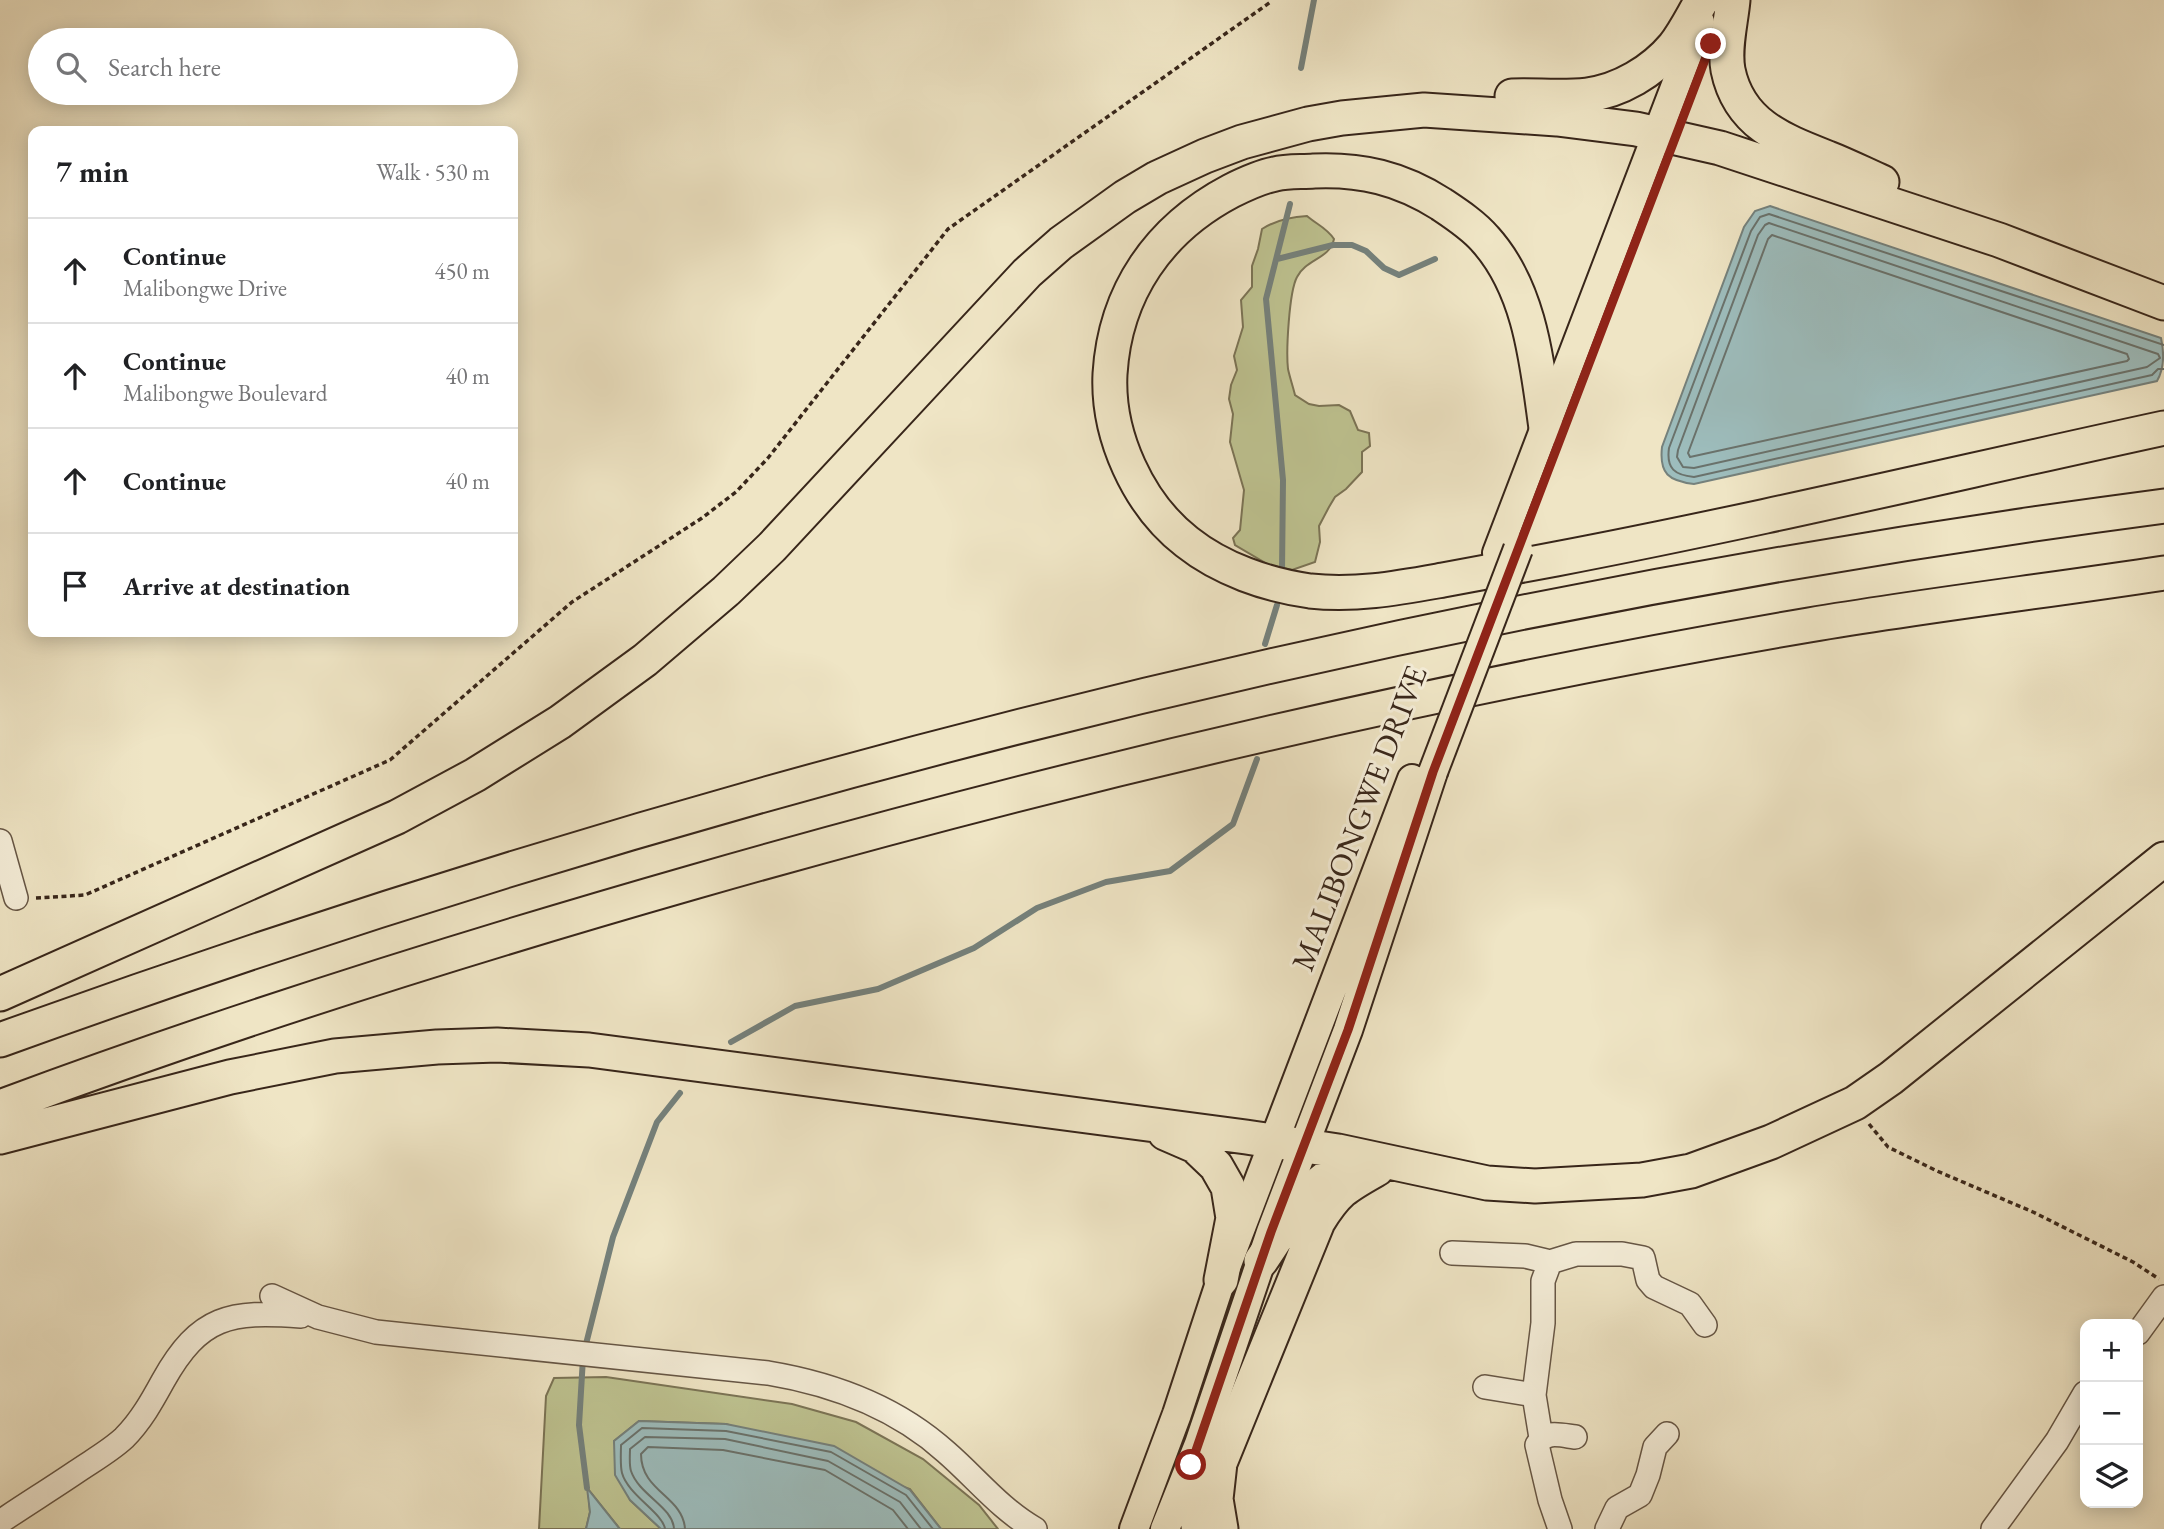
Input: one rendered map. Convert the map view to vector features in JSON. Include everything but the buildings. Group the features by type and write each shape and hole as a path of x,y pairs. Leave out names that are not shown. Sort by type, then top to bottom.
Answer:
{"highway":[{"path":"1424,110 1463,98 1587,95 1610,90 1634,79 1666,54 1675,45 1703,0"},
{"path":"1733,0 1728,68 1736,95 1759,124 1788,142 1925,201 1999,240"},
{"path":"0,995 397,817 518,750 600,694 663,646 726,591 772,547 1027,273 1061,243 1125,197 1157,178 1205,156 1275,132 1342,118 1424,110 1557,119 1636,129 1720,148 1999,240 2164,303"},
{"path":"1546,428 1538,368 1526,313 1504,267 1485,240 1457,214 1424,193 1389,178 1340,170 1276,174 1244,185 1206,204 1177,228 1154,254 1134,285 1119,320 1110,371 1110,397 1116,431 1126,461 1154,508 1186,541 1229,568 1280,586 1315,592 1377,592 1603,550 1765,517 2164,428"},
{"path":"0,1040 197,970 463,883 861,768 1060,716 1304,659 1530,611 1748,570 2164,506"},
{"path":"0,1107 220,1029 484,944 847,839 1076,780 1320,722 1497,684 1803,626 2164,573"},
{"path":"0,1137 280,1066 384,1051 497,1045 589,1050 1288,1143 1487,1183 1535,1186 1642,1180 1691,1171 1730,1158 1855,1103 1891,1078 2164,859"},
{"path":"1143,1123 1195,1146 1216,1166 1228,1187 1233,1218 1221,1280"},
{"path":"1261,1261 1298,1208 1332,1173 1343,1169 1425,1172"},
{"path":"1221,1529 1216,1499 1220,1463 1318,1222 1340,1191 1377,1169"}],"main road":[{"path":"1665,137 1708,0"},
{"path":"1665,137 1728,0"},
{"name":"MALIBONGWE DRIVE","path":"1134,1529 1177,1414 1221,1280 1288,1143 1508,551 1635,242 1665,137"},
{"name":"MALIBONGWE DRIVE","path":"1508,551 1546,428 1665,137"},
{"name":"MALIBONGWE DRIVE","path":"1165,1529 1199,1444 1261,1261 1288,1143"},
{"path":"1196,1529 1194,1516 1199,1444"}],"street":[{"path":"0,841 16,898"},
{"path":"1452,1253 1525,1256 1550,1262 1576,1254 1622,1254 1643,1258 1648,1280 1654,1287 1690,1304 1705,1325"},
{"path":"1541,1438 1535,1395 1543,1323 1543,1281 1550,1262"},
{"path":"272,1296 318,1317 376,1332 777,1375 850,1393 890,1412 920,1431 947,1452 992,1498 1035,1529"},
{"path":"2143,1326 2164,1297"},
{"path":"0,1522 121,1441 145,1414 178,1355 196,1336 212,1325 244,1315 318,1317"},
{"path":"1485,1387 1535,1395"},
{"path":"2005,1523 2080,1402"},
{"path":"1560,1529 1537,1445 1541,1438 1550,1434 1575,1437"},
{"path":"1607,1529 1617,1508 1640,1495 1655,1447 1667,1434"}],"path":[{"path":"16,898 85,895 390,760 572,602 702,518 736,492 768,458 948,229 1272,1"},
{"path":"1855,1103 1871,1128 1888,1146 1937,1171 2033,1212 2133,1262 2164,1282"}],"green space":[{"path":"1307,216 1334,239 1328,251 1301,271 1294,285 1288,336 1288,369 1295,395 1309,404 1339,405 1350,411 1358,430 1369,433 1370,446 1362,452 1362,472 1335,497 1319,526 1320,542 1315,562 1292,570 1269,565 1235,545 1233,538 1240,530 1244,490 1230,442 1233,414 1229,399 1237,370 1234,356 1243,327 1241,300 1252,287 1252,266 1262,229 1283,220"},
{"path":"606,1377 792,1404 856,1422 923,1459 979,1505 998,1529 941,1529 910,1489 726,1424 639,1421 614,1441 630,1500 661,1529 620,1529 588,1489 590,1512 586,1529 539,1529 546,1396 554,1378"}],"water":[{"path":"1770,206 2161,338 2163,360 2157,381 1694,484 1678,481 1664,470 1662,447 1744,227 1755,211"},
{"path":"639,1421 726,1424 834,1446 910,1490 941,1529 661,1529 630,1500 615,1475 614,1441"},
{"path":"587,1488 620,1529 586,1529 590,1512"}],"waterway":[{"path":"1301,68 1314,0"},
{"path":"1282,571 1283,480 1266,299 1290,204"},
{"path":"1277,259 1333,245 1352,245 1366,251 1384,268 1399,275 1435,259"},
{"path":"1265,644 1277,605"},
{"path":"731,1042 795,1006 878,989 974,948 1037,908 1106,882 1170,871 1233,824 1257,759"},
{"path":"585,1348 613,1237 657,1122 680,1093"},
{"path":"583,1358 579,1425 587,1488"}],"route":[{"path":"1191,1465 1271,1232 1348,1030 1433,772 1711,44"}]}
